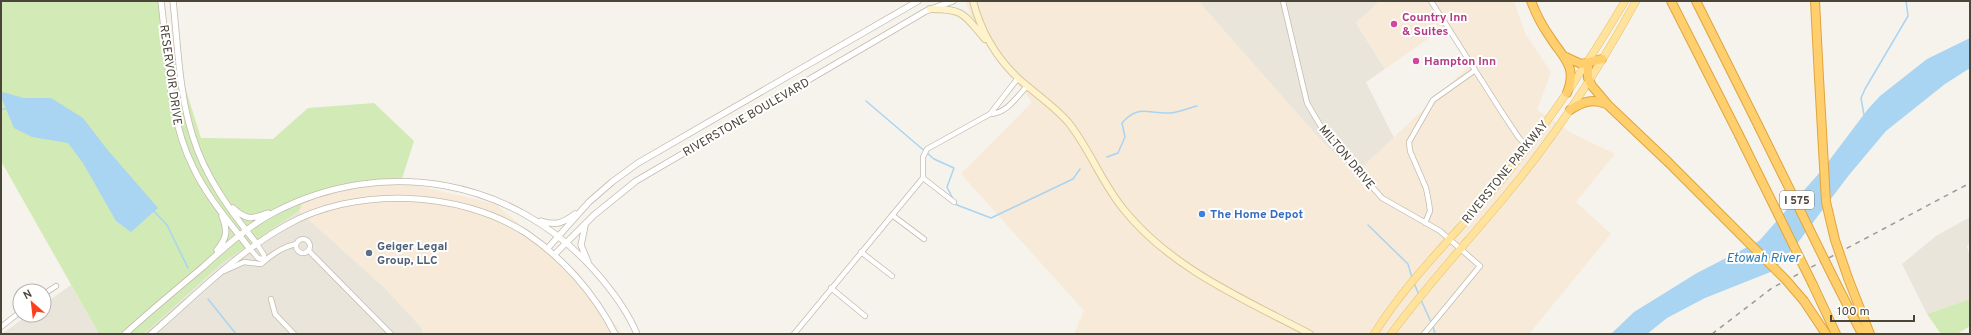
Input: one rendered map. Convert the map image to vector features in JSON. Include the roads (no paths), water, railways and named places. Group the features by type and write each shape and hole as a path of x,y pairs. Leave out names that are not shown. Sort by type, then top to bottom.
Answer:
{"highway":[{"path":"1531,1 1546,31 1565,57 1571,73 1567,93"},
{"name":"I 575","path":"1671,1 1739,135 1836,334"},
{"name":"I 575","path":"1696,1 1862,334"},
{"path":"1816,2 1826,202 1835,240 1870,334"},
{"path":"1565,57 1577,63 1588,63 1602,59"},
{"path":"1588,63 1589,81 1609,106 1776,269 1804,301 1826,334"},
{"path":"1570,110 1589,101 1599,101 1609,106"}],"main road":[{"path":"973,1 988,43"},
{"name":"RIVERSTONE PARKWAY","path":"1374,334 1404,292 1450,240 1528,146 1588,63 1625,1"},
{"name":"RIVERSTONE PARKWAY","path":"1391,334 1415,302 1516,182 1570,110 1589,81 1636,1"},
{"path":"930,9 951,9 964,15 1002,62 1018,78 1056,110 1068,123 1087,150 1116,200 1148,236 1190,268 1310,334"},
{"path":"1368,334 1378,327"}],"street":[{"name":"RESERVOIR DRIVE","path":"161,1 173,103 179,132 193,168 219,209 250,249"},
{"name":"RESERVOIR DRIVE","path":"173,1 184,101 190,127 204,165 225,201 257,244"},
{"name":"RIVERSTONE BOULEVARD","path":"547,249 584,208 612,182 638,164 918,1"},
{"name":"RIVERSTONE BOULEVARD","path":"554,255 610,201 641,179 930,9 953,1"},
{"name":"MILTON DRIVE","path":"1283,1 1307,103 1326,135 1382,198 1440,232 1480,266 1424,334"},
{"path":"1430,1 1518,138 1528,146"},
{"path":"1425,223 1430,208 1426,191 1410,151 1409,142 1433,100 1474,71"},
{"path":"794,334 923,178 923,157 927,149 990,114 1018,78"},
{"path":"990,114 997,114 1027,86"},
{"path":"923,178 954,202"},
{"path":"225,201 242,217 249,218 329,190 380,182 411,181 446,186 480,194 509,206 534,220 567,243 590,266 620,303 637,334"},
{"path":"151,334 250,249 286,225 330,208 360,201 408,198 458,205 492,217 524,232 554,255 578,279 599,306 615,334"},
{"path":"124,334 239,235 264,218 291,204"},
{"path":"534,220 556,224 564,222 584,208"},
{"path":"208,262 226,236 227,228 219,209"},
{"path":"892,215 924,239"},
{"path":"586,223 581,245 590,266"},
{"path":"224,271 244,262 257,264 286,246 296,244 300,239 307,239 311,244 309,251 303,254 296,248 296,244"},
{"path":"257,244 264,255 264,260"},
{"path":"250,249 258,258 264,260"},
{"path":"309,251 391,334"},
{"path":"862,252 892,276"},
{"path":"52,289 56,286"},
{"path":"831,288 865,316"},
{"path":"271,299 274,314 294,334"},
{"path":"1,327 12,318"}],"water":[{"name":"Etowah River","path":"1970,38 1970,68 1945,84 1886,131 1849,175 1796,245 1773,271 1705,298 1667,318 1647,334 1611,334 1634,312 1697,273 1759,241 1822,170 1868,109 1880,96 1927,59"},
{"path":"3,92 23,98 51,98 83,118 106,148 158,208 131,232 116,221 83,163 68,143 32,137 14,128 1,97"}],"waterway":[{"path":"1864,115 1861,98 1908,16 1906,1"},
{"path":"866,101 934,159 954,168 947,187 953,199"},
{"path":"1107,157 1118,153 1125,137 1122,123 1133,114 1144,111 1172,113 1197,106"},
{"path":"1,109 7,109"},
{"path":"955,202 957,205 991,218 1073,179 1080,169"},
{"path":"154,211 167,225 188,268"},
{"path":"1368,225 1408,264 1412,278"},
{"path":"1414,283 1419,295"},
{"path":"208,299 236,334"},
{"path":"1421,300 1431,322"},
{"path":"1433,326 1435,334"}],"railway":[{"path":"1712,334 1772,288 1970,183"}],"place":[{"name":"Country Inn & Suites","path":"1394,24"},
{"name":"Hampton Inn","path":"1416,61"},
{"name":"The Home Depot","path":"1202,214"},
{"name":"Geiger Legal Group, LLC","path":"369,253"}]}
